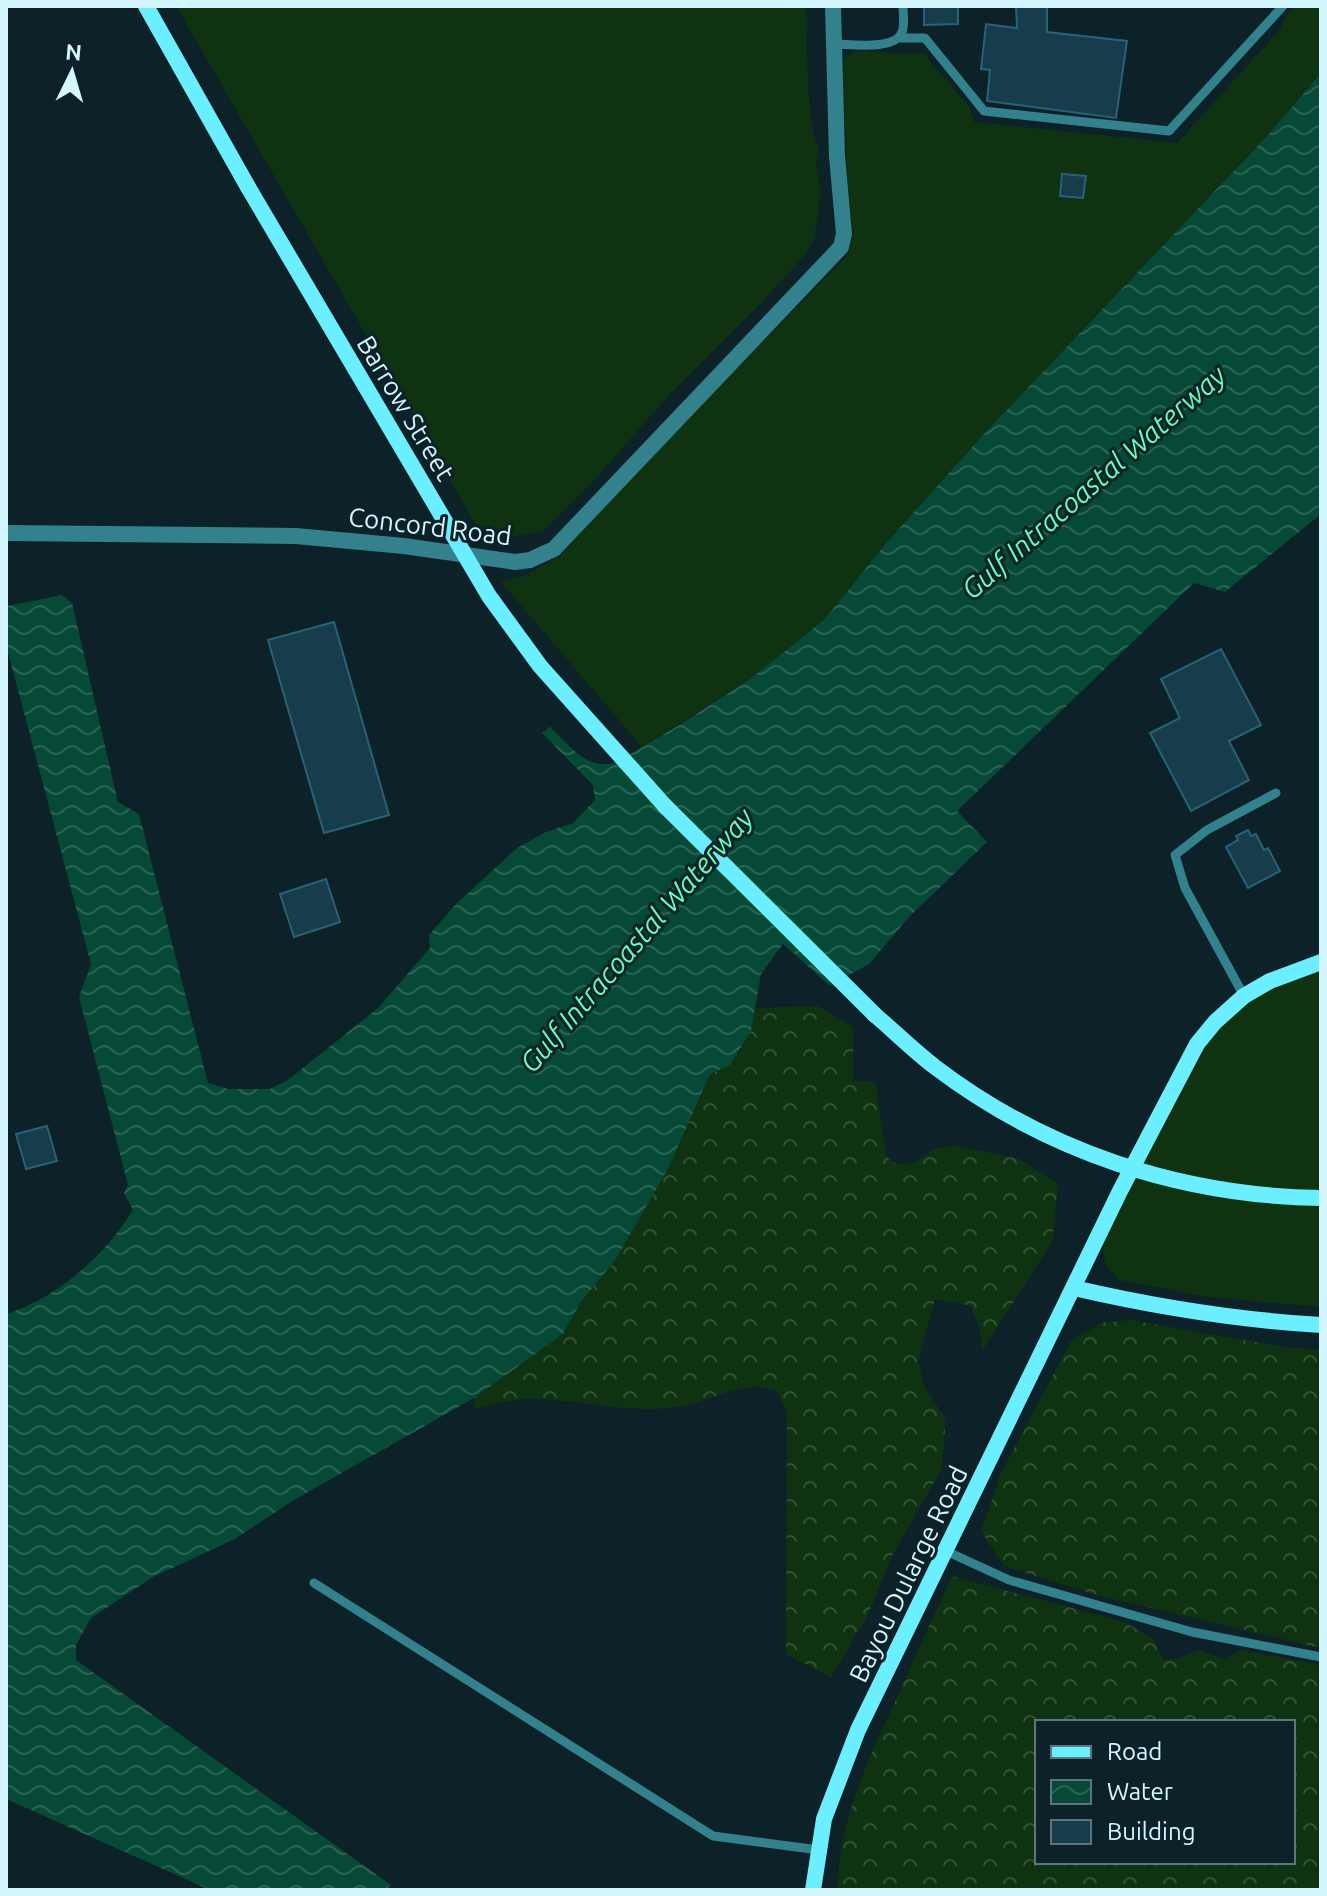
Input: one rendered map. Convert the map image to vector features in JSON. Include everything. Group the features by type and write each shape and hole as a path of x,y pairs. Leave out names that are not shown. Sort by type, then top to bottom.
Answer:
{"main road":[{"name":"Barrow Street","path":"146,6 248,187 489,596 540,666 665,806 875,1015 933,1066 988,1103 1044,1135 1141,1172 1244,1193 1321,1198"},
{"name":"Bayou Dularge Road","path":"813,1890 824,1819 858,1730 1120,1191 1197,1044 1215,1022 1244,996 1270,981 1321,962"},
{"path":"1074,1288 1161,1307 1262,1322 1321,1325"}],"street":[{"path":"833,6 834,44"},
{"name":"Concord Road","path":"6,533 296,536 404,546 515,562 543,555 569,535 836,253 843,240 844,228 837,156 834,44"}],"lane":[{"path":"899,38 903,29 903,6"},
{"path":"834,44 881,45 899,38 925,38 984,111 1169,131 1283,6"},
{"path":"1244,996 1185,888 1175,855 1207,830 1276,793"},
{"path":"946,1551 1009,1580 1192,1632 1321,1657"},
{"path":"314,1583 713,1836 819,1850"}],"green space":[{"path":"176,6 806,6 809,101 819,150 816,161 821,191 814,239 806,254 762,302 662,403 588,487 543,531 485,541"},
{"path":"1295,6 1321,6 1321,71 1269,134 983,435 887,542 825,619 750,679 642,747 501,582 528,574 560,556 651,455 847,256 853,237 847,173 844,60 854,51 924,54 969,106 974,122 1177,143 1278,32"},
{"path":"1321,969 1321,1307 1209,1297 1119,1280 1106,1265 1102,1245 1160,1121 1195,1059 1235,1013 1276,987"},
{"path":"818,1006 853,1027 853,1081 875,1082 887,1157 897,1164 915,1163 933,1149 958,1146 1019,1159 1058,1184 1052,1242 982,1351 980,1330 971,1306 935,1299 918,1362 925,1388 946,1419 942,1468 892,1556 867,1617 831,1677 786,1654 787,1413 777,1391 744,1388 670,1408 633,1408 532,1399 474,1409 474,1398 563,1334 580,1303 616,1259 669,1167 710,1074 729,1062 742,1048 755,1008"},
{"path":"1130,1320 1284,1347 1321,1350 1321,1648 1097,1595 1004,1566 981,1531 1001,1473 1071,1341 1101,1323"},
{"path":"952,1576 1124,1622 1154,1639 1163,1660 1178,1659 1198,1650 1223,1659 1242,1650 1321,1665 1321,1890 838,1890 839,1865 848,1817 873,1749"}],"water":[{"name":"Gulf Intracoastal Waterway","path":"1321,73 1321,514 1225,592 1194,583 957,811 987,842 910,916 869,964 830,986 783,944 761,974 751,1031 730,1065 710,1074 669,1167 616,1259 580,1303 563,1334 474,1398 294,1500 235,1539 153,1577 91,1618 76,1645 76,1660 391,1885 385,1890 210,1890 6,1799 6,1314 44,1297 78,1273 109,1243 133,1210 124,1193 128,1185 79,997 91,964 6,645 7,606 62,595 72,603 118,802 139,814 208,1083 228,1089 270,1089 288,1080 378,1008 430,948 429,935 456,904 517,848 546,832 573,823 595,800 593,785 542,733 550,727 588,760 606,764 617,762 750,679 825,619 887,542 983,435 1269,134"}],"building":[{"path":"924,6 958,6 958,24 924,25"},
{"path":"1016,6 1047,6 1047,32 1127,41 1116,118 987,101 990,70 981,69 986,24 1017,28"},
{"path":"1062,174 1086,176 1083,198 1060,196"},
{"path":"334,622 389,815 324,833 268,640"},
{"path":"1221,649 1261,725 1229,741 1249,780 1191,811 1150,733 1180,718 1161,679"},
{"path":"1248,830 1251,836 1256,834 1264,850 1268,848 1280,871 1248,888 1226,847 1238,840 1236,836"},
{"path":"326,879 340,922 294,937 280,894"},
{"path":"47,1126 57,1161 26,1169 16,1134"}]}
